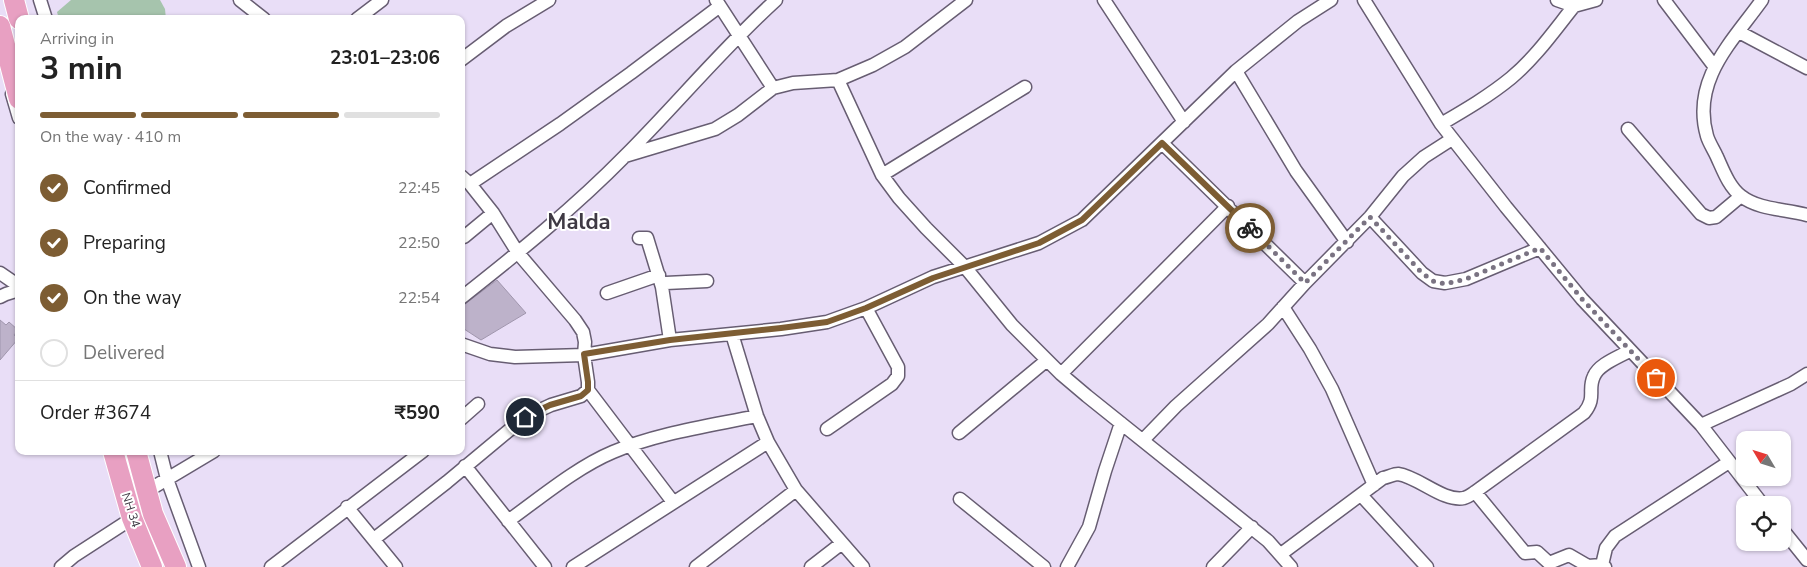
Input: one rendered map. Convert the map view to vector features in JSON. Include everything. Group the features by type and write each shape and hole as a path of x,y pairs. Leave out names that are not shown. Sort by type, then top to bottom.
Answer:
{"main road":[{"path":"14,0 18,15"},
{"path":"0,26 15,84"},
{"name":"NH 34","path":"114,455 132,518 152,567"},
{"path":"137,455 153,514 176,567"}],"street":[{"path":"40,0 45,15"},
{"path":"240,0 256,15"},
{"path":"362,15 382,0"},
{"path":"465,57 506,26 548,0"},
{"path":"465,295 518,253 625,157 739,34 776,0"},
{"path":"625,157 715,129 738,115 773,88 793,83 838,80 873,65 905,47 966,0"},
{"path":"1104,0 1184,122"},
{"path":"465,345 490,354 515,356 584,354 670,340 827,322 866,308 965,266 1039,243 1082,220 1236,70 1298,21 1330,0"},
{"path":"1364,0 1441,124 1452,138 1582,299 1629,351 1701,425 1756,496"},
{"path":"1557,0 1574,6 1596,0"},
{"path":"1664,0 1714,66"},
{"path":"1762,0 1714,66 1705,91 1703,113 1708,137 1727,178 1741,196 1761,206 1807,215"},
{"path":"673,502 588,390 584,354 586,342 583,332 518,253 493,214 465,180 560,124 631,73 718,3 773,88"},
{"path":"1441,124 1486,97 1512,77 1538,52 1574,6"},
{"path":"1739,32 1807,68"},
{"path":"0,50 15,104"},
{"path":"1236,70 1296,171 1347,242"},
{"path":"838,80 882,175 899,198 926,228 965,266 1012,325 1061,374 1252,527 1281,554 1291,567"},
{"path":"882,175 1025,87"},
{"path":"1628,130 1701,214 1709,218 1716,217 1741,196"},
{"path":"1143,440 1176,406 1261,330 1347,242 1403,176 1424,157 1452,138"},
{"path":"1162,143 1305,283"},
{"path":"1061,374 1228,206"},
{"path":"465,236 493,214"},
{"path":"1370,217 1422,273 1433,281 1445,284 1466,279 1540,248"},
{"path":"639,238 647,238 660,281 670,340"},
{"path":"0,273 15,283"},
{"path":"607,293 660,281 666,283 707,280"},
{"path":"0,298 15,291"},
{"path":"1283,307 1332,389 1374,485"},
{"path":"827,429 892,384 898,376 898,367 866,308"},
{"path":"732,334 757,416 768,442 796,490 863,567"},
{"path":"1281,554 1383,478 1396,474 1412,478 1438,492 1464,498 1475,492 1584,413 1590,405 1594,377 1597,371 1629,351"},
{"path":"959,433 1047,360"},
{"path":"1701,425 1790,384 1807,374"},
{"path":"374,539 525,417 550,405 581,396 588,390"},
{"path":"465,415 478,404"},
{"path":"508,521 570,476 611,452 645,440 757,416"},
{"path":"1067,567 1089,527 1121,423"},
{"path":"573,567 768,442"},
{"path":"109,455 128,521 146,567"},
{"path":"161,455 167,478 200,567"},
{"path":"146,491 207,455"},
{"path":"271,567 347,508 409,455"},
{"path":"1475,492 1525,553 1537,552 1549,563 1569,555 1588,566 1603,566 1606,548 1615,536 1730,462"},
{"path":"465,466 545,567"},
{"path":"705,564 796,490"},
{"path":"1361,495 1427,567"},
{"path":"960,499 1044,567"},
{"path":"347,508 396,567"},
{"path":"61,567 74,556 128,521"},
{"path":"1213,567 1252,527"},
{"path":"1791,540 1807,560"},
{"path":"811,567 842,543"}],"green space":[{"path":"71,0 160,0 165,9 166,15 58,15 57,12"}],"building":[{"path":"497,280 526,313 481,340 465,330 465,304"},
{"path":"0,320 6,325 9,322 15,327 15,342 0,360"}],"way so far":[{"path":"1250,228 1305,283 1370,217 1422,273 1433,281 1445,284 1466,279 1540,248 1582,299 1656,378"}],"district":[{"name":"Malda","path":"579,222"}],"route":[{"path":"525,417 550,405 581,396 588,390 584,354 670,340 827,322 866,308 965,266 1039,243 1082,220 1162,143 1250,228"}]}
